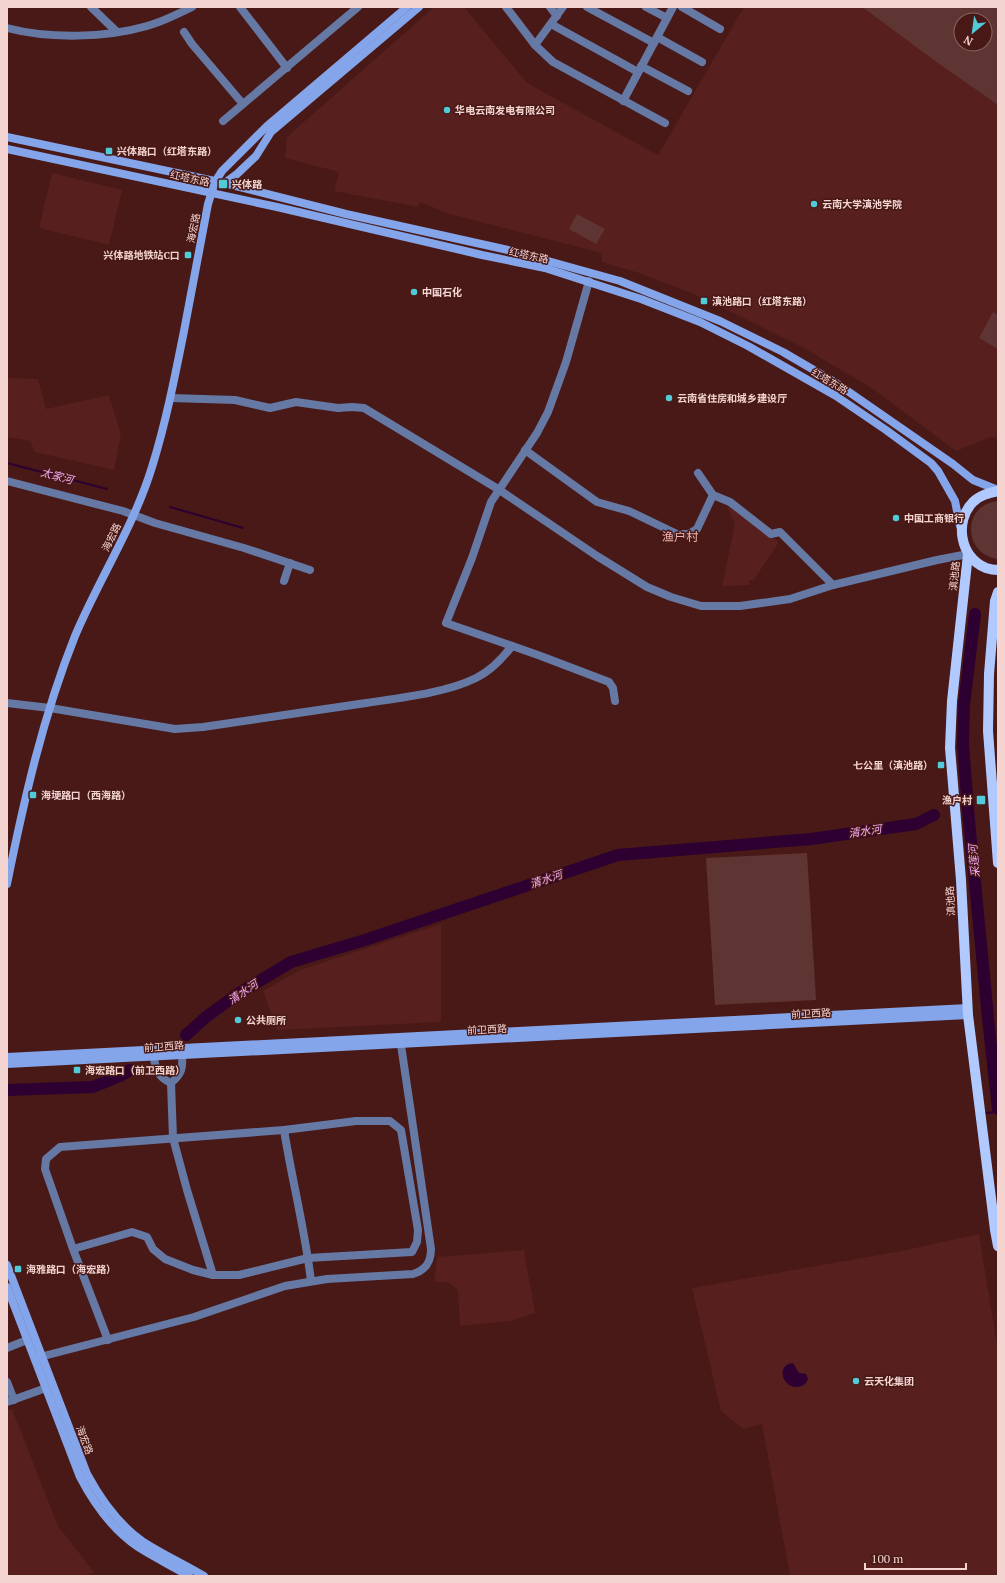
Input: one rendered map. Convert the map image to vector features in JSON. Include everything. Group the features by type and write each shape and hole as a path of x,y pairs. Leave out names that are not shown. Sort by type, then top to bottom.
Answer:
{"main road":[{"path":"212,193 215,182 222,171 267,126 407,7"},
{"path":"212,193 237,174 256,156 271,132 418,7"},
{"name":"红塔东路","path":"7,137 224,183 346,214 515,252 620,280 720,321 788,354 840,386 954,464 973,480 998,490"},
{"name":"红塔东路","path":"7,149 212,193 545,268 641,299 700,322 748,346 836,396 931,463 938,471 955,501 961,535"},
{"name":"海宏路","path":"7,884 24,803 50,708 75,636 133,515 152,468 171,398 208,204 212,193"},
{"path":"998,490 984,494 972,502 963,517 961,535 968,554 976,562 986,568 998,570"},
{"name":"滇池路","path":"968,554 952,701 950,748 961,880 968,1012 998,1246"},
{"path":"998,592 995,600 989,674 988,730 998,862"},
{"name":"前卫西路","path":"7,1064 182,1052 400,1040 968,1012"},
{"name":"前卫西路","path":"7,1057 153,1054"},
{"name":"海宏路","path":"7,1265 38,1357 87,1474 98,1496 125,1527 142,1541 204,1576"},
{"name":"海宏路","path":"7,1286 27,1340 38,1357 46,1388 80,1478 92,1500 120,1532 138,1547 189,1576"}],"street":[{"path":"91,7 117,32"},
{"path":"7,28 18,31 54,34 110,34 148,26 192,7"},
{"path":"240,7 287,68"},
{"path":"223,121 358,7"},
{"path":"506,7 535,45 553,62 665,123"},
{"path":"550,7 557,16"},
{"path":"535,45 563,7"},
{"path":"587,7 702,62"},
{"path":"646,7 667,18"},
{"path":"623,100 673,7"},
{"path":"682,7 720,29"},
{"path":"551,24 640,69 688,91"},
{"path":"184,32 192,44 243,104"},
{"path":"589,281 566,362 548,412 537,433 498,489 491,502 472,558 446,623 609,682 613,688 615,701"},
{"path":"171,398 235,400 270,408 296,402 338,408 364,408 498,489 592,553 647,587 671,597 700,606 740,606 790,599 833,585 968,554"},
{"path":"525,450 597,502 630,511 678,534 689,534 697,529 713,495"},
{"path":"698,473 713,495 730,502 771,534 780,532 833,585"},
{"path":"7,481 123,511 155,523 244,548 310,570"},
{"path":"284,581 290,563"},
{"path":"7,703 50,708 175,729 203,727 391,699 440,690 465,683 485,674 503,658 512,646"},
{"path":"38,1357 194,1317 285,1286 311,1281 413,1274 421,1272 427,1266 431,1258 431,1249 400,1040"},
{"path":"170,1082 178,1076 183,1067 182,1052"},
{"path":"153,1054 158,1074 162,1079 170,1082"},
{"path":"170,1082 173,1138 213,1275"},
{"path":"73,1249 132,1232 147,1237 153,1248 165,1259 193,1270 213,1275 239,1275 308,1258 412,1252 416,1242 418,1230 401,1130 390,1121 356,1121 284,1130 60,1147 46,1159 45,1169 73,1249 108,1340"},
{"path":"284,1130 311,1281"},
{"path":"7,1348 27,1340"},
{"path":"7,1382 10,1401 46,1388"}],"shaded area":[{"name":"云南大学滇池学院","path":"434,7 464,7 527,83 658,155 744,7 862,7 998,105 998,438 991,437 956,451 873,389 804,348 694,294 639,273 602,262 602,253 449,214 420,202 418,207 334,191 339,172 285,158 287,137"},
{"path":"862,7 998,7 998,105 935,61"},
{"path":"52,173 122,190 109,245 39,228"},
{"path":"577,214 605,229 596,244 569,229"},
{"path":"993,312 998,315 998,349 979,338"},
{"path":"7,378 38,379 46,409 109,395 121,435 114,470 35,452 30,441 7,437"},
{"path":"998,501 998,559 986,555 978,548 973,539 971,529 973,519 978,511 986,504"},
{"path":"727,507 735,508 779,542 754,580 749,580 750,585 722,586 735,524"},
{"path":"807,853 816,1000 715,1005 706,858"},
{"path":"441,924 441,1022 277,1030 263,991 300,970"},
{"name":"云天化集团","path":"979,1234 998,1350 998,1576 790,1576 762,1424 743,1429 721,1411 692,1288 901,1251"},
{"path":"524,1250 535,1313 510,1321 460,1326 458,1290 449,1283 434,1281 437,1257"},
{"path":"793,1363 799,1373 806,1374 808,1379 805,1384 799,1387 788,1384 783,1376 784,1368"},
{"path":"12,1409 58,1526 94,1572 87,1576 7,1576 7,1410"}],"waterway":[{"name":"太家河","path":"7,463 107,489"},
{"name":"太家河","path":"170,507 243,528"},
{"name":"采莲河","path":"975,614 964,705 963,744 968,810 998,1109"},
{"name":"清水河","path":"186,1035 206,1017 236,995 291,962 365,940 618,855 811,839 916,824 934,815"},
{"name":"清水河","path":"7,1090 93,1087 120,1076 130,1070"},
{"path":"985,1113 998,1112"}],"place":[{"name":"华电云南发电有限公司","path":"447,110"},
{"name":"兴体路口（红塔东路）","path":"109,151"},
{"name":"兴体路","path":"223,184"},
{"name":"云南大学滇池学院","path":"814,204"},
{"name":"兴体路地铁站C口","path":"188,255"},
{"name":"中国石化","path":"414,292"},
{"name":"滇池路口（红塔东路）","path":"704,301"},
{"name":"云南省住房和城乡建设厅","path":"669,398"},
{"name":"中国工商银行","path":"896,518"},
{"name":"七公里（滇池路）","path":"941,765"},
{"name":"海埂路口（西海路）","path":"33,795"},
{"name":"渔户村","path":"981,800"},
{"name":"公共厕所","path":"238,1020"},
{"name":"海宏路口（前卫西路）","path":"77,1070"},
{"name":"海雅路口（海宏路）","path":"18,1269"},
{"name":"云天化集团","path":"856,1381"}],"district":[{"name":"渔户村","path":"680,537"}]}
